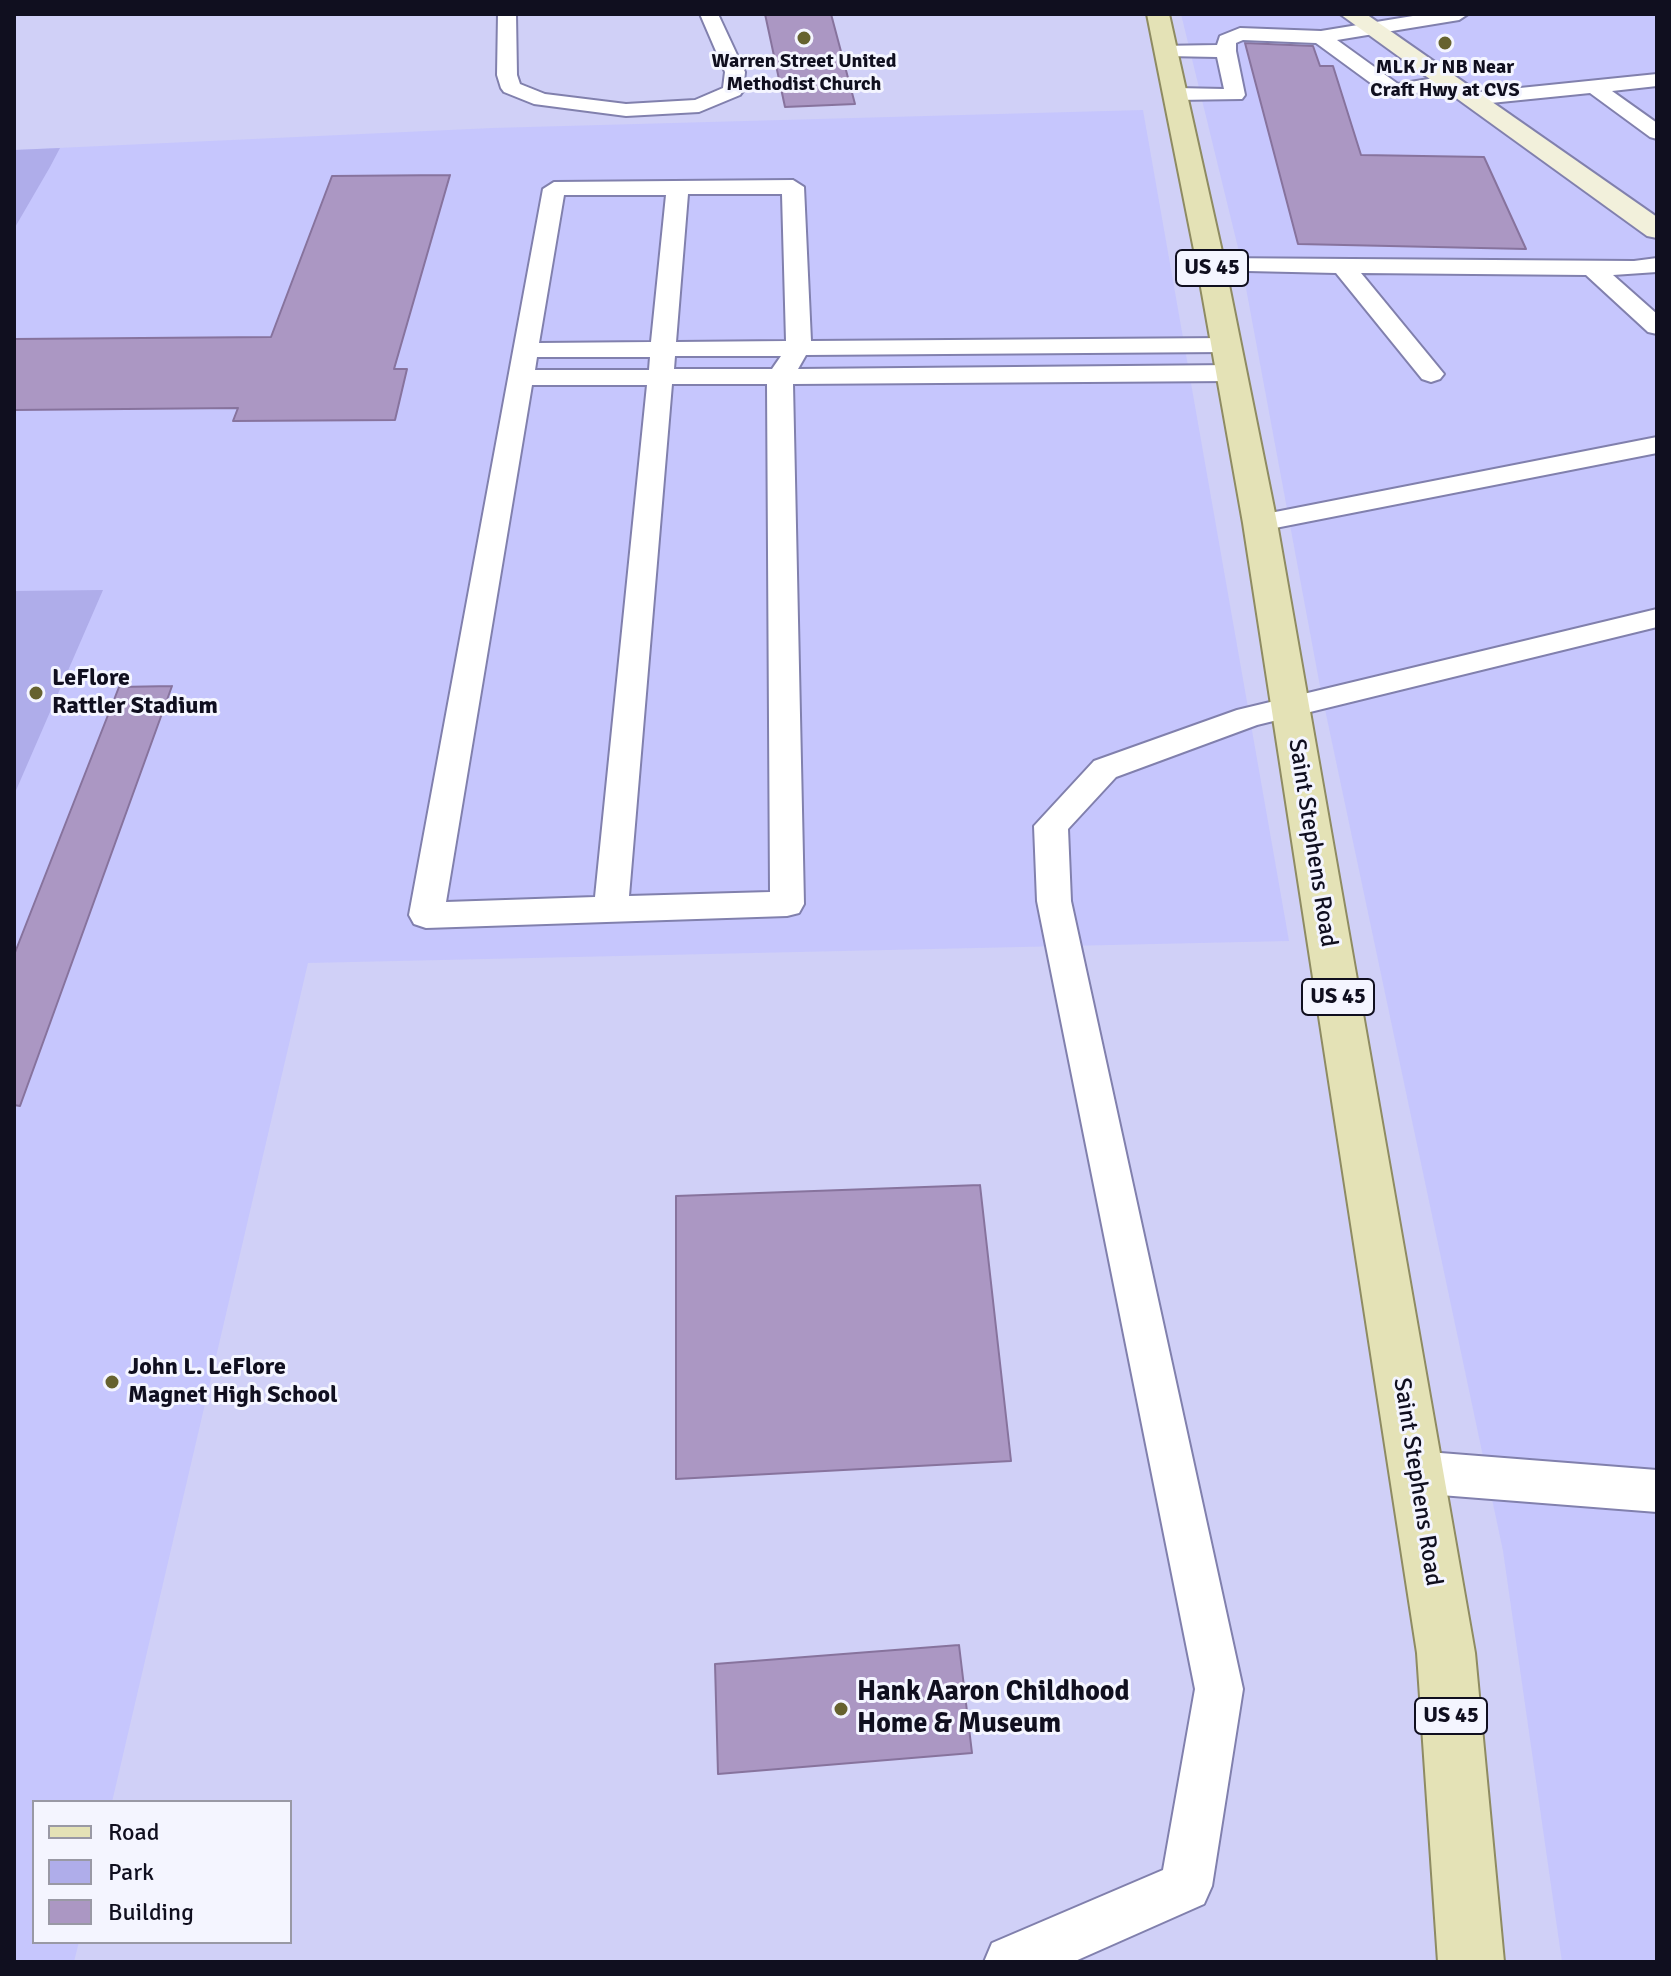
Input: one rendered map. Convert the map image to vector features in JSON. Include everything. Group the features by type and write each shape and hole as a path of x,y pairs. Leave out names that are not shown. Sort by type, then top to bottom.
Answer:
{"main road":[{"name":"Saint Stephens Road","path":"1158,14 1211,265 1260,523 1446,1653 1471,1962"},
{"path":"1361,21 1657,230"}],"lane":[{"path":"507,14 507,75 511,88 541,100 626,110 699,106 733,91 735,72 709,14"},
{"path":"1176,94 1235,95 1226,51 1227,40 1240,34 1321,37 1361,21 1467,14"},
{"path":"1321,37 1394,91 1447,82"},
{"path":"1166,50 1226,51"},
{"path":"1471,99 1657,80"},
{"path":"1593,86 1657,133"},
{"path":"793,187 799,348 780,376 787,904 426,915 554,189 678,188 793,187"},
{"path":"611,909 678,188"},
{"path":"1211,265 1592,268 1657,265"},
{"path":"1343,266 1431,374"},
{"path":"1592,268 1657,327"},
{"path":"523,364 662,363 799,348 1025,347 1229,359"},
{"path":"1025,347 1032,375"},
{"path":"662,363 780,376 1032,375 1229,359"},
{"path":"1260,523 1657,445"},
{"path":"1011,1962 1186,1886 1219,1689 1054,901 1051,826 1105,769 1248,717 1657,618"},
{"path":"1415,1472 1657,1491"}],"shaded area":[{"path":"1181,14 1657,14 1657,1962 1562,1962 1503,1551 1319,681 1240,256"},
{"name":"John L. LeFlore Magnet High School","path":"1143,110 1289,941 308,963 112,1800 32,1800 32,1944 78,1944 74,1962 14,1962 14,150 492,128"}],"green space":[{"path":"60,148 50,167 14,229 14,150"},
{"name":"LeFlore Rattler Stadium","path":"103,590 14,795 14,591"}],"building":[{"path":"765,14 831,14 855,104 785,107"},
{"path":"1245,43 1313,46 1320,66 1333,66 1361,155 1484,157 1526,249 1298,244"},
{"path":"450,175 394,369 407,369 395,420 233,421 238,408 14,410 14,339 271,337 332,176"},
{"path":"172,686 20,1106 14,1105 14,955 119,687"},
{"path":"980,1185 1011,1461 676,1479 676,1196"},
{"name":"Hank Aaron Childhood Home & Museum","path":"959,1645 972,1753 718,1774 715,1664"}],"place":[{"name":"Warren Street United Methodist Church","path":"804,38"},
{"name":"MLK Jr NB Near Craft Hwy at CVS","path":"1445,43"},
{"name":"LeFlore Rattler Stadium","path":"36,693"},
{"name":"John L. LeFlore Magnet High School","path":"112,1382"},
{"name":"Hank Aaron Childhood Home & Museum","path":"841,1709"}]}
